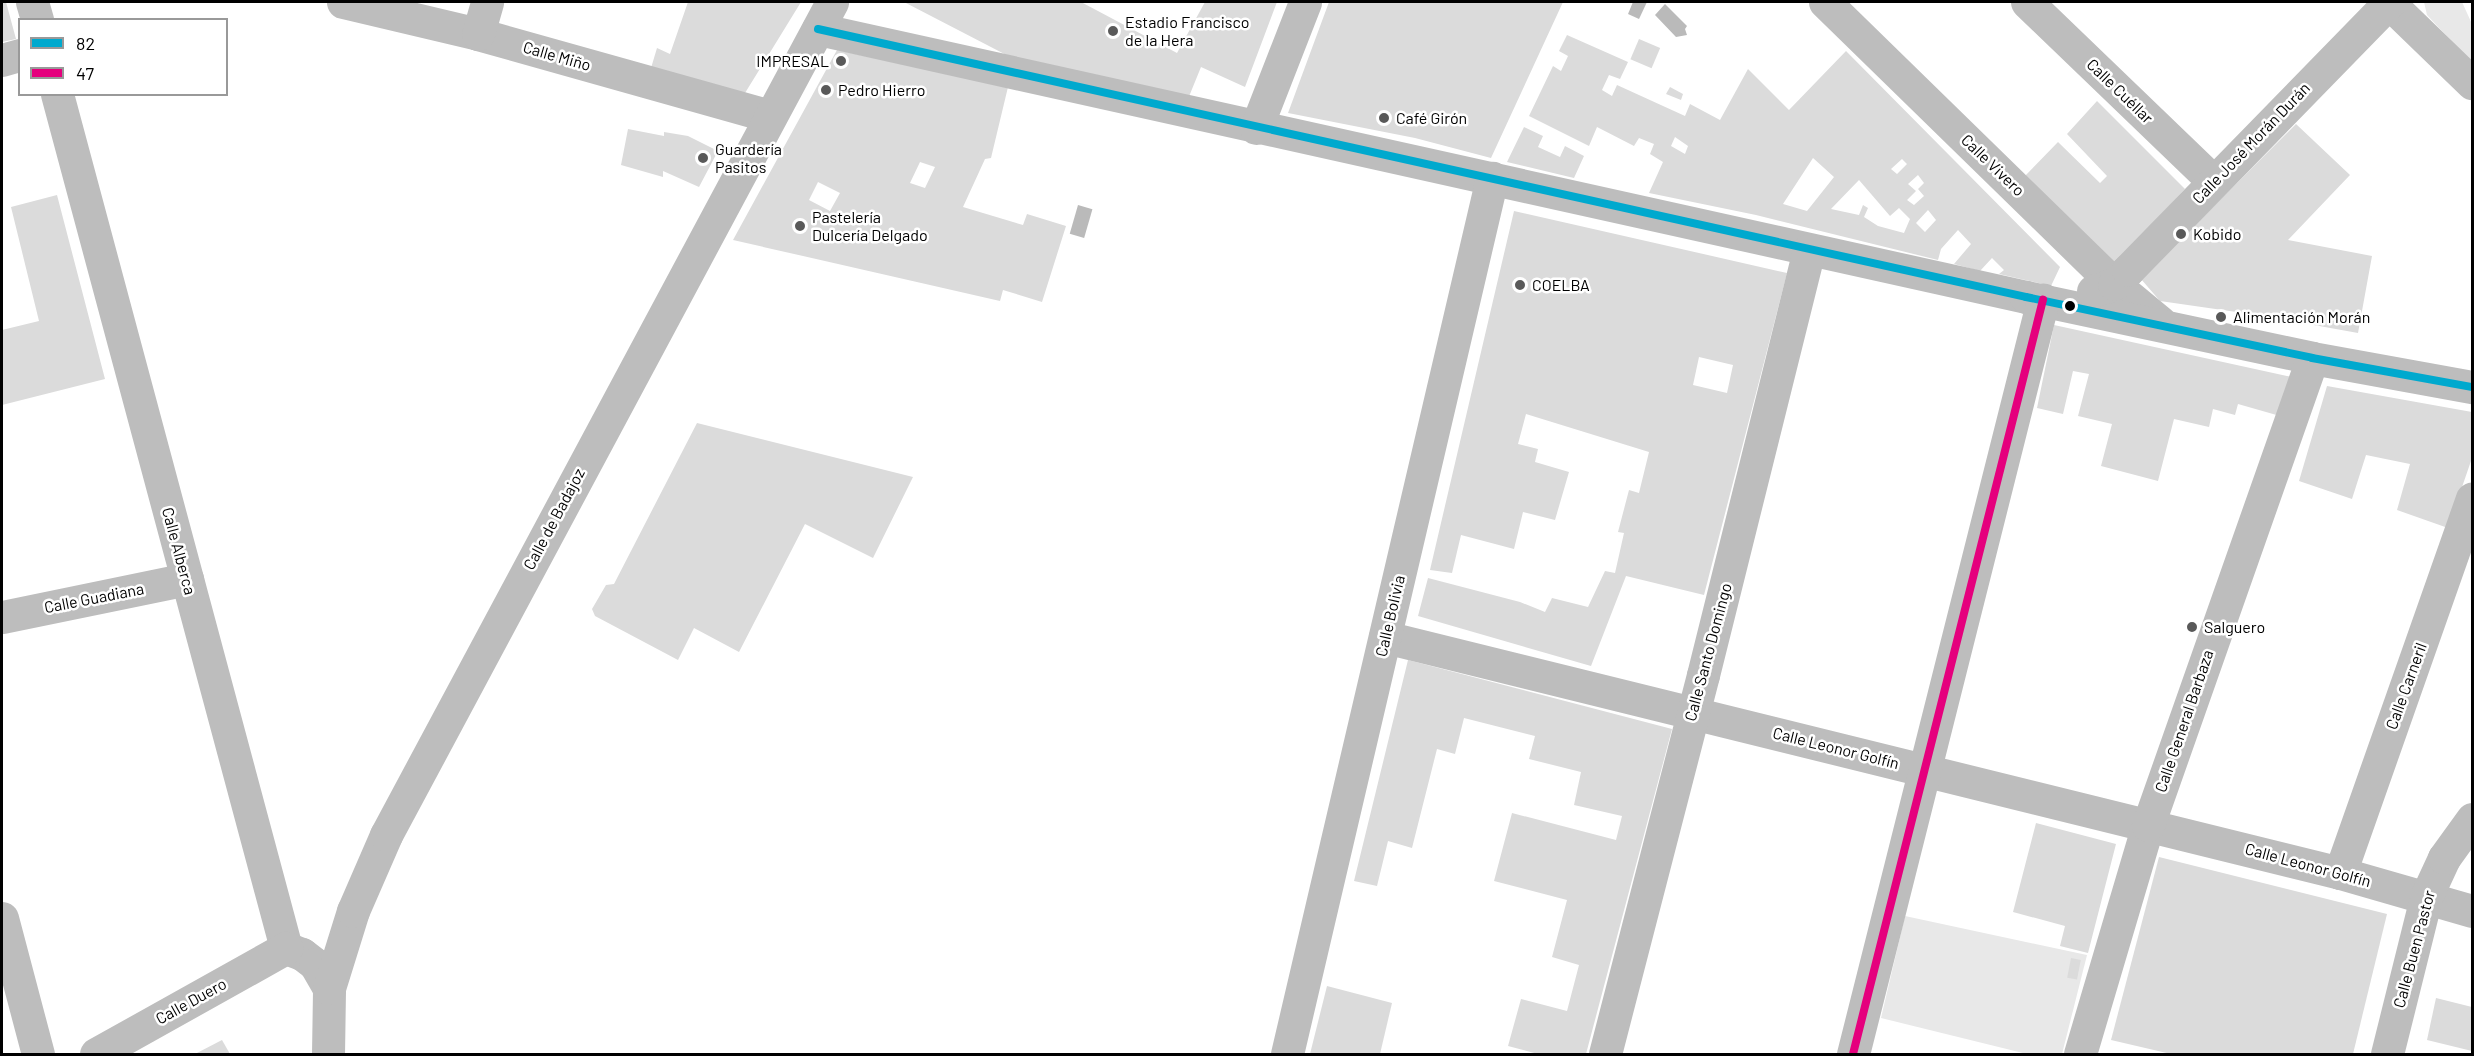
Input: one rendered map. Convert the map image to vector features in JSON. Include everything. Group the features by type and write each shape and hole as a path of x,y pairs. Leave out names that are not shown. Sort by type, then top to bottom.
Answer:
{"street":[{"path":"33,2 37,18"},
{"name":"Calle Miño","path":"343,2 478,34 770,116"},
{"path":"478,34 487,2"},
{"path":"1256,128 1305,2"},
{"name":"Calle Vivero","path":"1825,2 2114,284 2164,325"},
{"name":"Calle Cuéllar","path":"2027,2 2213,181"},
{"path":"2388,2 2472,83"},
{"name":"Calle José Morán Durán","path":"2114,284 2388,2"},
{"path":"825,15 1256,128 1492,178 1809,250 2056,298 2312,358 2472,387"},
{"name":"Calle de Badajoz","path":"328,1054 329,988 353,911 386,835 825,15"},
{"path":"2,60 18,56"},
{"name":"Calle Alberca","path":"58,96 286,948"},
{"name":"Calle Bolivia","path":"1287,1054 1492,178"},
{"path":"1853,1054 1925,770 2056,298 2079,272 2075,244"},
{"name":"Calle Santo Domingo","path":"1605,1054 1809,250"},
{"path":"2056,298 2098,290 2114,284"},
{"name":"Calle General Barbaza","path":"2090,1052 2148,825 2312,358"},
{"name":"Calle Carneril","path":"2340,873 2472,500"},
{"name":"Calle Guadiana","path":"2,617 187,579"},
{"name":"Calle Leonor Golfín","path":"1385,637 2340,873 2472,911"},
{"name":"Calle Buen Pastor","path":"2388,1054 2426,897 2444,858 2472,819"},
{"path":"2,918 38,1054"},
{"path":"286,948 302,954 315,964 329,988"},
{"name":"Calle Duero","path":"96,1054 286,948"}],"shaded area":[{"path":"1633,2 1647,2 1639,19 1628,14"},
{"path":"2424,2 2462,2 2472,24 2472,63 2427,15"},
{"path":"1665,4 1687,26 1685,29 1687,35 1676,37 1655,15"},
{"path":"1078,205 1092,209 1084,238 1070,234"},
{"path":"1905,916 2087,955 2062,1054 2027,1054 1881,1018"}],"building":[{"path":"2,2 6,2 16,39 2,42"},
{"path":"688,2 801,2 745,93 651,68 657,48 670,54"},
{"name":"Estadio Francisco de la Hera","path":"904,2 1081,2 1177,53 1205,2 1277,2 1245,87 1201,67 1188,99 1016,60"},
{"path":"1329,2 1563,2 1491,158 1415,138 1288,113"},
{"path":"1567,35 1628,62 1620,79 1609,75 1602,90 1612,96 1617,85 1685,116 1690,104 1720,120 1748,69 1789,110 1846,51 2060,267 2051,286 1999,274 2004,270 1992,258 1980,271 1954,264 1971,244 1958,230 1941,249 1938,260 1756,215 1649,193 1663,162 1650,154 1654,144 1639,138 1634,146 1597,127 1589,146 1529,116 1553,66 1561,71 1568,56 1559,51","holes":["1675,137 1688,146 1685,154 1671,146","1813,158 1834,177 1807,211 1783,204","1902,159 1907,164 1897,174 1891,169","1918,175 1924,183 1918,189 1924,196 1914,205 1907,200 1916,191 1908,184","1859,180 1890,216 1899,208 1910,219 1904,233 1878,226 1864,217 1868,208 1863,205 1859,215 1831,209","1928,210 1936,220 1925,232 1916,223"]},
{"path":"1639,39 1660,48 1652,68 1630,59"},
{"path":"837,50 1008,87 991,158 985,159 963,207 1023,225 1027,214 1066,226 1042,302 1003,290 1000,301 733,240","holes":["920,162 935,167 925,188 910,183","818,182 840,193 830,211 809,200"]},
{"path":"1670,87 1683,94 1681,100 1666,94"},
{"path":"2097,101 2185,189 2114,264 2025,176 2058,142 2100,183 2107,176 2067,134"},
{"path":"2296,124 2350,175 2288,240 2372,256 2358,333 2160,301 2141,279"},
{"path":"1524,127 1543,136 1538,147 1560,157 1565,146 1584,156 1574,178 1507,162"},
{"path":"628,129 664,136 664,132 688,136 718,151 699,187 663,171 663,177 621,165"},
{"path":"57,195 105,379 2,405 2,330 39,321 11,207"},
{"path":"1514,211 1787,273 1704,595 1626,576 1591,666 1418,616 1428,578 1520,602 1545,612 1552,598 1588,607 1605,571 1615,573 1624,533 1618,532 1629,490 1639,493 1649,452 1526,414 1518,444 1538,449 1535,462 1569,472 1555,520 1523,512 1514,549 1461,535 1452,573 1430,570","holes":["1699,357 1733,365 1727,393 1693,385"]},
{"path":"2054,325 2292,377 2280,416 2238,404 2235,415 2213,409 2209,427 2174,419 2158,481 2101,466 2112,424 2078,416 2089,374 2073,371 2063,414 2037,408"},
{"path":"2327,386 2472,412 2472,458 2448,528 2397,510 2410,464 2366,455 2352,499 2299,481"},
{"path":"697,423 913,477 873,558 805,524 739,652 694,628 678,660 595,616 592,609 606,585 614,584"},
{"path":"1408,660 1672,729 1586,1054 1538,1054 1508,1046 1521,999 1567,1011 1579,965 1552,957 1567,900 1494,881 1512,813 1616,840 1622,816 1574,805 1581,772 1529,759 1535,736 1464,718 1455,754 1437,749 1412,848 1388,841 1377,886 1354,881"},
{"path":"2036,823 2116,844 2088,953 2060,946 2065,926 2013,912"},
{"path":"2159,857 2387,914 2353,1054 2171,1054 2111,1040"},
{"path":"2071,958 2081,960 2077,980 2067,978"},
{"path":"1327,986 1392,1003 1380,1054 1310,1054"},
{"path":"2436,998 2472,1007 2472,1051 2427,1040"},
{"path":"222,1040 230,1054 195,1054"}],"transit line":[{"name":"82","path":"818,29 2026,297 2312,358 2472,387"},
{"name":"47","path":"1853,1054 2043,300"}],"place":[{"name":"Estadio Francisco de la Hera","path":"1113,31"},
{"name":"IMPRESAL","path":"841,61"},
{"name":"Pedro Hierro","path":"826,90"},
{"name":"Café Girón","path":"1384,118"},
{"name":"Guardería Pasitos","path":"703,158"},
{"name":"Pastelería Dulcería Delgado","path":"800,226"},
{"name":"Kobido","path":"2181,234"},
{"name":"COELBA","path":"1520,285"},
{"name":"Alimentación Morán","path":"2221,317"},
{"name":"Salguero","path":"2192,627"}]}
